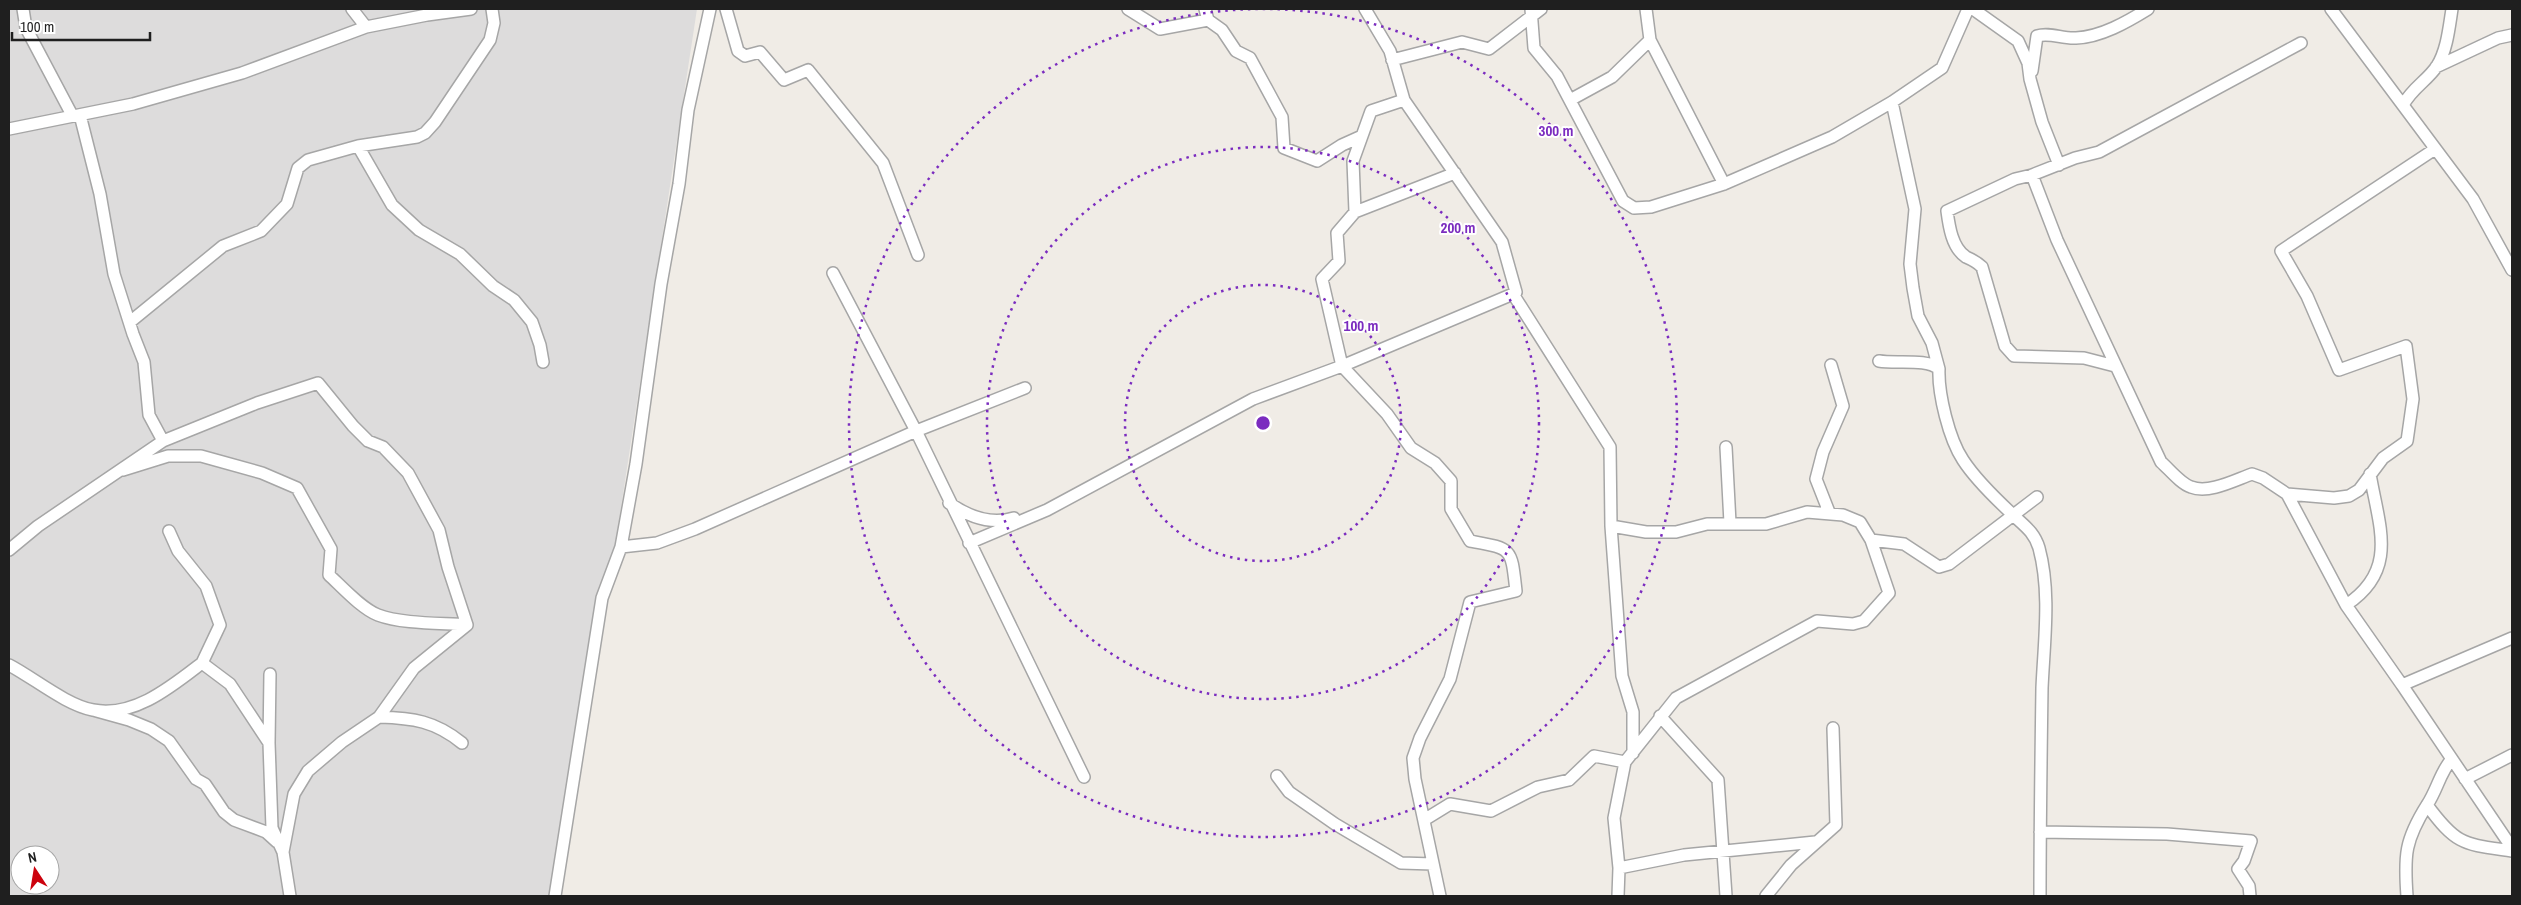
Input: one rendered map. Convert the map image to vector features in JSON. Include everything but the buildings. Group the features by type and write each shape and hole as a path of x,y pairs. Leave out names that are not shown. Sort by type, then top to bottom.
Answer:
{"street":[{"path":"23,9 26,28 76,115 100,194 114,274 144,362 149,415 163,441"},
{"path":"352,9 366,27"},
{"path":"9,128 133,104 242,73 366,27 471,9"},
{"path":"130,322 223,246 261,231 287,204 298,168 308,160 358,146 417,137 425,133 449,103 490,40 494,23 492,9"},
{"path":"555,896 602,598 621,547 636,464 661,284 681,175 688,110 710,9"},
{"path":"726,9 738,50 745,56 760,52 784,80 808,70 857,128 884,163 918,255"},
{"path":"1128,9 1160,29 1208,20"},
{"path":"1204,9 1208,20 1222,30 1236,51 1250,58 1282,117 1284,148 1317,161 1342,145 1362,136"},
{"path":"969,543 1047,510 1252,399 1342,366 1516,292 1502,242 1404,100 1390,51 1365,9"},
{"path":"1646,9 1650,40 1724,184"},
{"path":"1534,11 1534,48 1557,76 1623,201 1634,208 1651,207 1724,184 1832,137 1892,102 1942,68 1968,9"},
{"path":"1973,9 2018,41 2028,62 2030,79 2042,122 2059,165"},
{"path":"2030,79 2037,36 2046,33 2076,38 2122,25 2148,9"},
{"path":"2331,9 2473,199 2512,270"},
{"path":"2436,68 2443,53 2452,9"},
{"path":"1392,60 1462,42 1489,49 1534,11"},
{"path":"2403,105 2411,92 2436,68 2498,38 2512,35"},
{"path":"1570,100 1612,77 1650,40"},
{"path":"2115,366 2084,358 2014,356 2005,346 1982,268 1974,259 1966,256 1953,241 1947,211 2015,179 2032,175 2075,158 2099,152 2301,43"},
{"path":"1355,212 1353,161 1371,111 1404,100"},
{"path":"1892,102 1915,209 1910,264 1912,288 1918,316 1932,344 1938,369 1938,390 1949,426 1962,460 2013,515 2035,535 2044,572 2046,606 2039,779 2040,896"},
{"path":"358,146 392,205 419,230 460,254 493,286 514,300 532,322 540,345 543,362"},
{"path":"2287,494 2334,498 2349,496 2359,490 2370,474 2392,450 2407,441 2413,399 2406,346 2339,370 2307,296 2281,251 2436,149"},
{"path":"1440,896 1413,758 1420,738 1450,679 1470,602 1516,591 1513,558 1504,547 1470,541 1451,509 1451,481 1435,463 1412,448 1387,414 1342,366 1322,279 1338,261 1337,233 1355,212 1454,173"},
{"path":"2032,175 2057,240 2158,458 2190,487 2199,489 2219,485 2252,474 2263,478 2287,494 2346,605 2512,850"},
{"path":"834,273 916,431 949,503 1084,777"},
{"path":"1513,294 1610,447 1612,526 1622,676 1633,712 1629,757 1614,818 1619,868 1618,896"},
{"path":"1879,361 1897,364 1922,362 1934,365 1938,369"},
{"path":"1829,512 1816,479 1823,452 1843,406 1831,365"},
{"path":"9,550 38,526 163,441 256,403 318,383 368,441 383,447 408,473 439,530 448,567 467,625"},
{"path":"621,547 658,543 695,529 916,431 1025,388"},
{"path":"1726,447 1730,523"},
{"path":"123,470 168,456 201,456 262,473 298,488 331,549 329,575 350,595 377,615 421,622 467,625"},
{"path":"2346,605 2362,594 2373,582 2382,561 2381,538 2370,474"},
{"path":"1870,540 1904,544 1938,567 1949,564 2037,497"},
{"path":"949,503 970,516 1002,521 1047,510"},
{"path":"1612,526 1646,532 1676,532 1707,524 1766,524 1807,512 1829,512 1860,522 1870,540 1889,593 1864,621 1853,624 1817,621 1676,698 1629,757"},
{"path":"93,710 132,708 172,686 202,663 220,625 206,586 178,551 169,531"},
{"path":"281,848 294,794 308,771 342,742 379,717 414,668 467,625"},
{"path":"2402,685 2512,638"},
{"path":"202,663 230,684 269,743"},
{"path":"9,664 72,702 151,729 168,741 196,779 205,784 224,812 234,820 266,832 281,848"},
{"path":"270,674 269,743 272,828 281,848 290,896"},
{"path":"1660,716 1718,780 1726,896"},
{"path":"379,717 420,719 436,726 462,743"},
{"path":"1766,896 1791,865 1836,825 1833,728"},
{"path":"2465,779 2512,754"},
{"path":"1424,820 1450,804 1490,810 1538,787 1569,780 1594,756 1629,757"},
{"path":"2407,896 2407,844 2427,805 2436,793 2444,769 2451,760"},
{"path":"1277,776 1289,792 1335,824 1401,863 1433,864"},
{"path":"2427,805 2445,829 2460,841 2512,850"},
{"path":"2040,832 2167,834 2251,841 2244,861 2238,869 2249,886 2250,896"},
{"path":"1619,868 1684,855 1815,842"}],"shaded area":[{"path":"9,9 697,9 566,868 560,896 9,896"}]}
